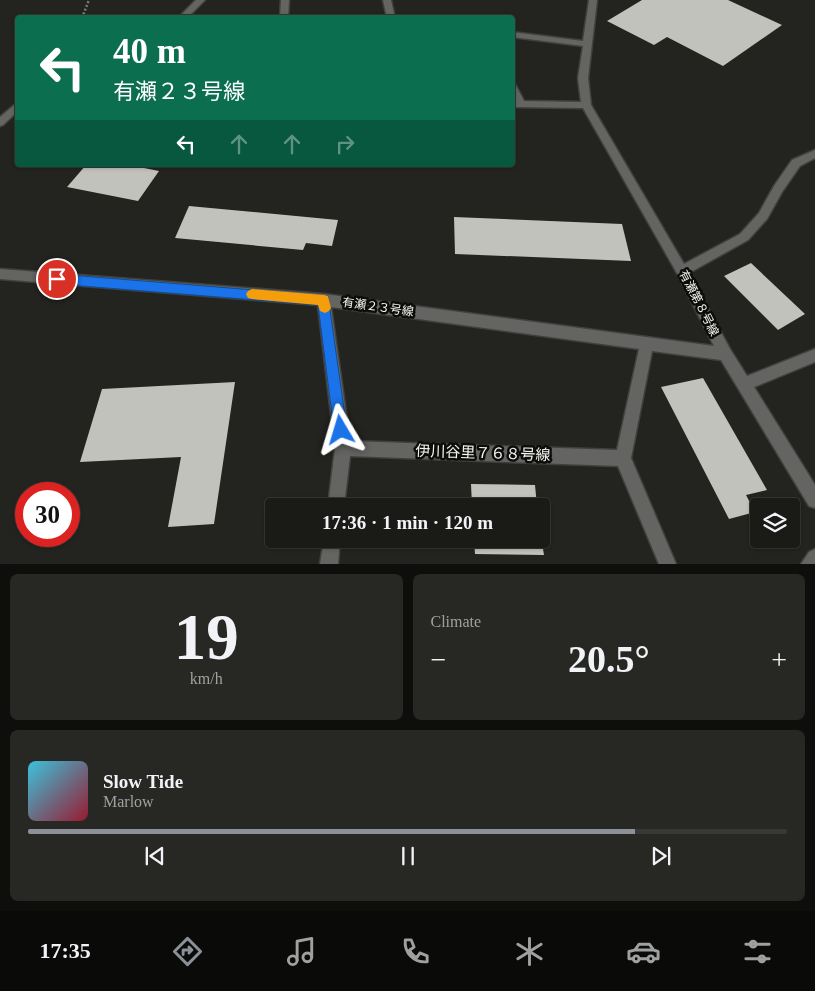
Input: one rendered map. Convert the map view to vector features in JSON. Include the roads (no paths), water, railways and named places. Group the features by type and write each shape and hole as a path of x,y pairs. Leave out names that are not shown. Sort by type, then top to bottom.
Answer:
{"street":[{"path":"185,15 201,0"},
{"path":"284,15 285,0"},
{"path":"387,0 390,15"},
{"path":"517,104 586,105 583,78 593,0"},
{"path":"515,34 587,44"},
{"name":"有瀬第８号線","path":"586,105 682,271 725,354 815,500"},
{"path":"0,123 15,108"},
{"path":"682,271 744,237 763,216 778,189 796,163 815,154"},
{"name":"有瀬２３号線","path":"0,274 324,300 725,354"},
{"path":"324,300 343,448 337,498"},
{"path":"647,344 624,458 668,564"},
{"path":"743,385 815,354"},
{"name":"伊川谷里７６８号線","path":"343,448 624,458"},
{"path":"328,564 331,548"},
{"path":"809,564 815,558"}]}
